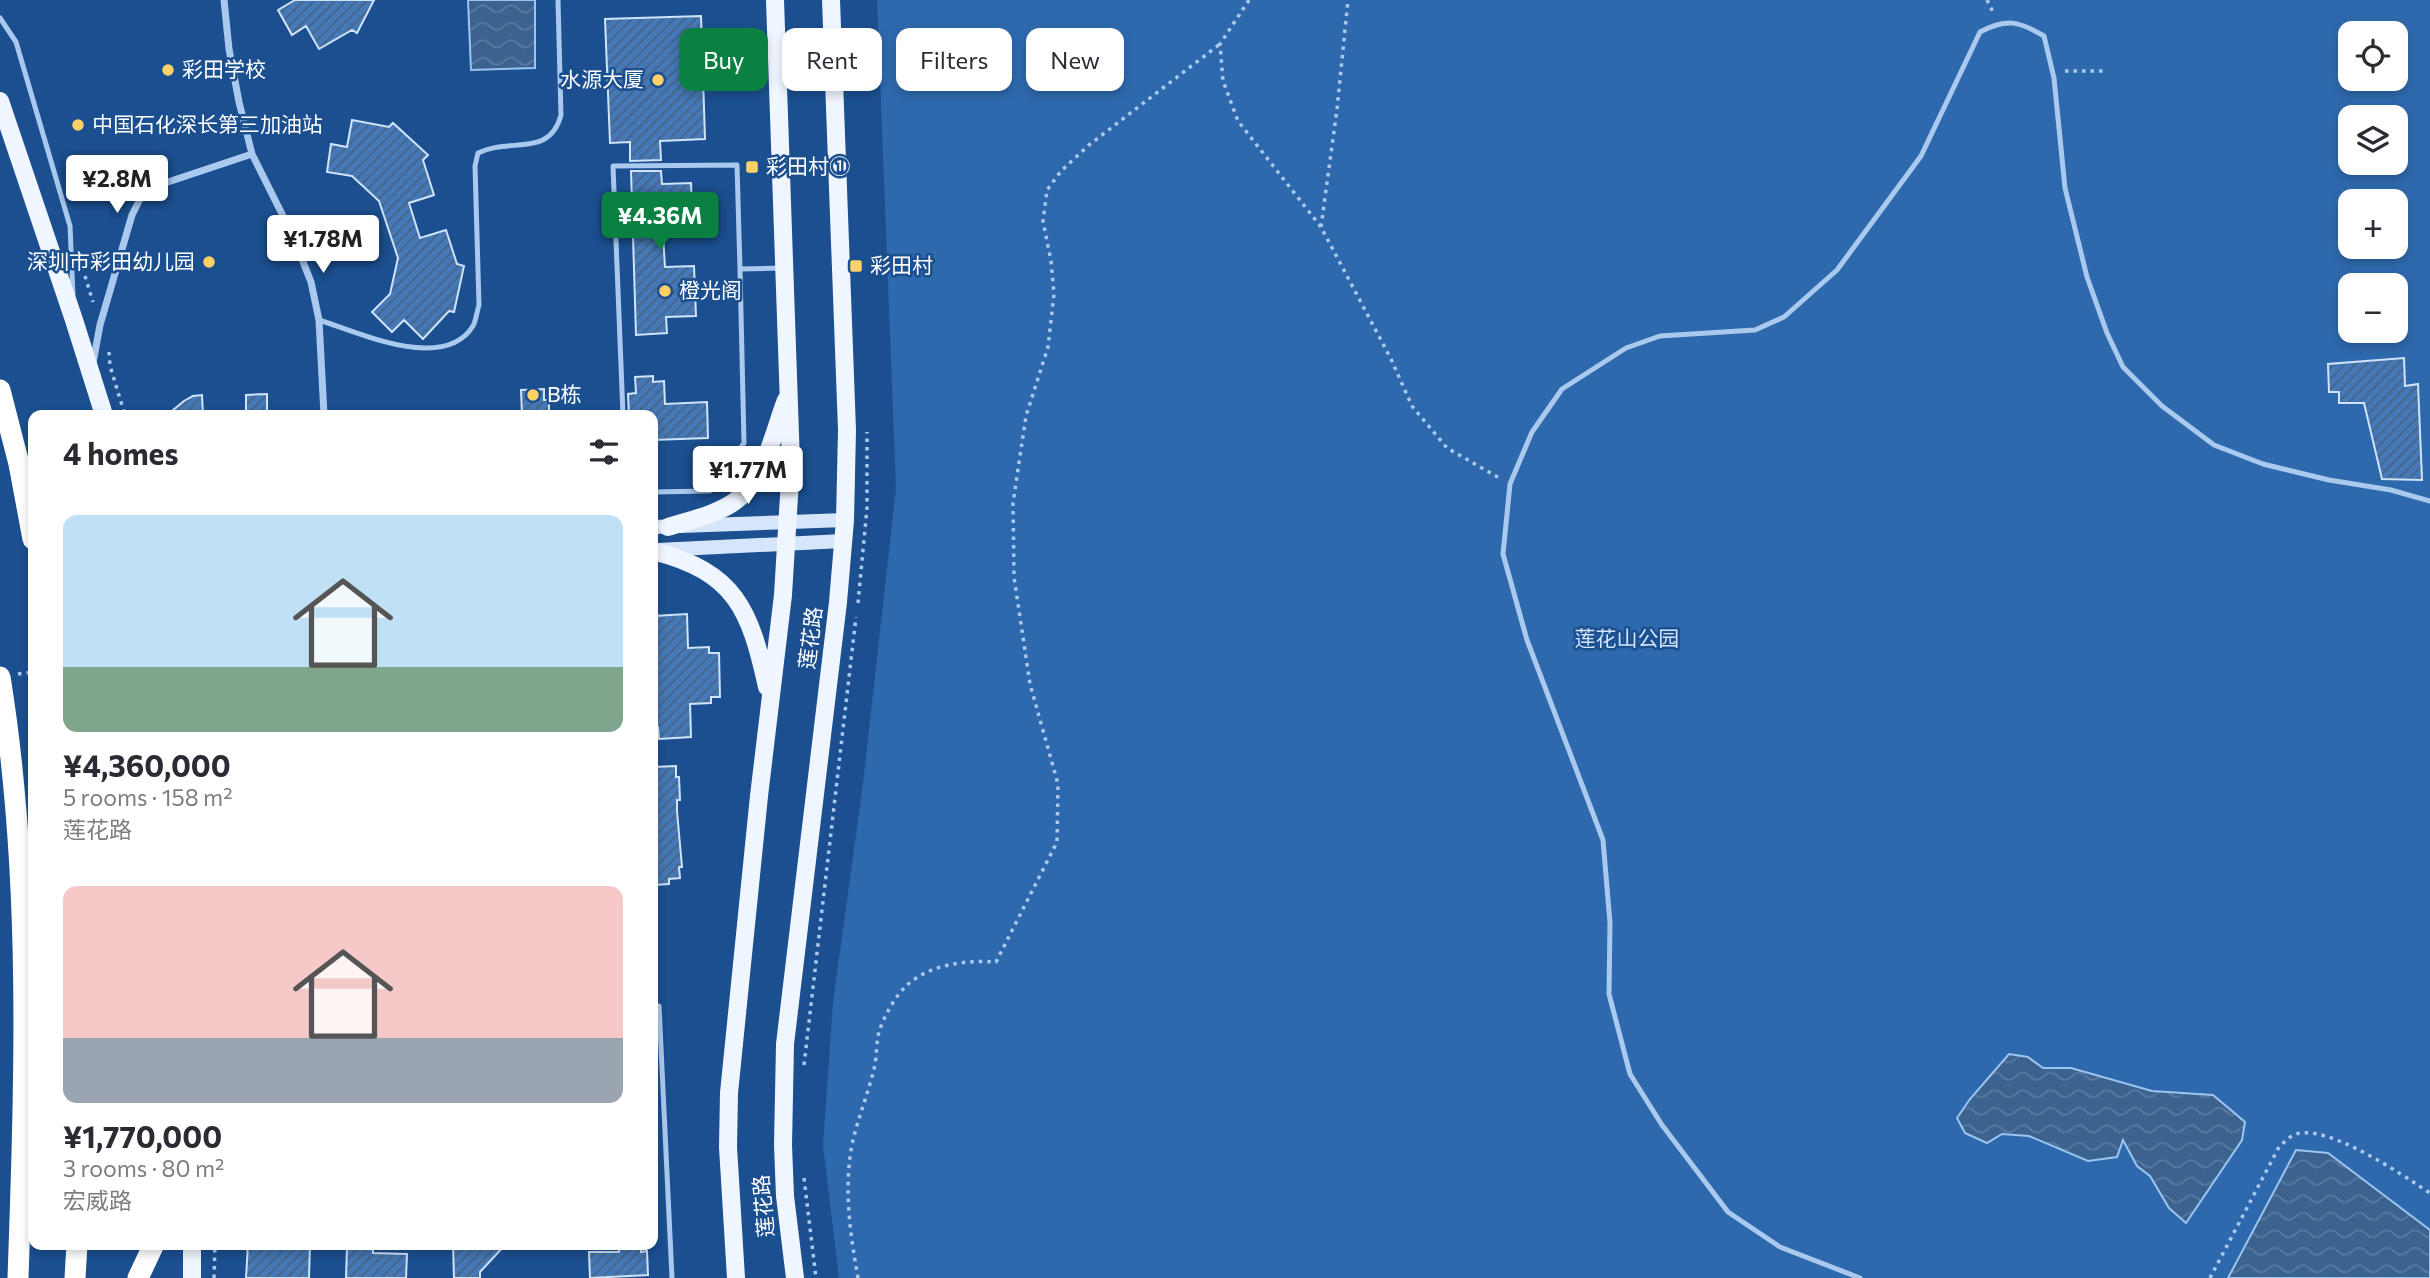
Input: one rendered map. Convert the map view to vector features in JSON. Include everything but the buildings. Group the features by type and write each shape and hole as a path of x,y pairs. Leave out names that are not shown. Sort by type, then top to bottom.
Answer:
{"highway":[{"path":"0,390 28,512"},
{"path":"0,677 17,831 23,938 24,1117 18,1278"},
{"path":"75,1278 77,1250"},
{"path":"138,1278 151,1250"}],"main road":[{"name":"莲花路","path":"736,1278 728,1147 729,1093 789,522 790,391 775,0"},
{"name":"莲花路","path":"795,1278 783,1145 785,1044 845,520 847,430 831,0"},
{"path":"0,101 102,410"},
{"path":"660,527 718,510 746,491 766,454 790,391"},
{"path":"658,552 672,556 710,575 725,586 739,603 750,622 770,699"},
{"path":"192,1250 192,1278"}],"street":[{"path":"224,0 236,88 253,154 292,234 311,282 319,320 324,410"},
{"path":"91,372 104,312 132,215 141,197 156,186 253,154"},
{"path":"660,527 845,520"},
{"path":"658,551 844,541"}],"lane":[{"path":"319,320 400,346 437,349 454,343 473,326 479,305 475,166 478,153 490,147 545,141 557,130 561,115 558,0"},
{"path":"0,18 16,42 70,226 74,320"},
{"path":"1860,1278 1780,1247 1728,1212 1662,1125 1630,1074 1609,994 1610,923 1603,840 1527,640 1503,554 1510,484 1532,432 1562,389 1626,348 1660,336 1755,330 1784,317 1837,270 1921,156 1980,32 1998,22 2024,24 2044,36 2052,70 2064,188 2087,277 2123,367 2162,406 2214,444 2263,464 2329,480 2391,489 2430,501"},
{"path":"623,410 612,166 737,165 744,443 710,491 658,492"},
{"path":"740,269 785,268"},
{"path":"658,1006 672,1278"}],"path":[{"path":"858,1278 847,1194 853,1143 875,1066 879,1032 889,1010 906,986 928,971 946,965 976,961 996,962 1057,842 1058,784 1030,684 1014,577 1013,503 1026,416 1048,347 1053,307 1051,261 1043,221 1047,190 1061,171 1089,145 1220,44 1250,0"},
{"path":"1321,227 1348,0"},
{"path":"1987,0 1998,22"},
{"path":"1220,44 1223,81 1238,121 1321,227 1391,359 1412,406 1447,448 1510,484"},
{"path":"2052,70 2106,71"},
{"path":"108,347 110,366 123,410"},
{"path":"2210,1278 2279,1147 2298,1133 2320,1135 2372,1155 2430,1193"},
{"path":"214,1278 215,1250"}],"green space":[{"name":"莲花山公园","path":"877,0 2430,0 2430,1278 839,1278 823,1145 833,1002 863,784 896,488 881,91 882,28 878,28"}],"water":[{"path":"468,0 535,0 535,68 471,70"},
{"path":"2009,1054 2028,1057 2043,1068 2071,1068 2152,1091 2213,1095 2245,1122 2242,1140 2186,1223 2169,1208 2150,1176 2137,1166 2123,1140 2117,1157 2088,1161 2029,1136 2002,1134 1987,1143 1965,1133 1957,1118"},
{"path":"2296,1150 2328,1153 2430,1230 2430,1278 2228,1278"}],"place":[{"name":"彩田学校","path":"168,70"},
{"name":"水源大厦","path":"658,80"},
{"name":"中国石化深长第三加油站","path":"78,125"},
{"name":"彩田村①","path":"752,167"},
{"name":"深圳市彩田幼儿园","path":"209,262"},
{"name":"彩田村","path":"856,266"},
{"name":"橙光阁","path":"665,291"},
{"name":"B栋","path":"533,395"}]}
